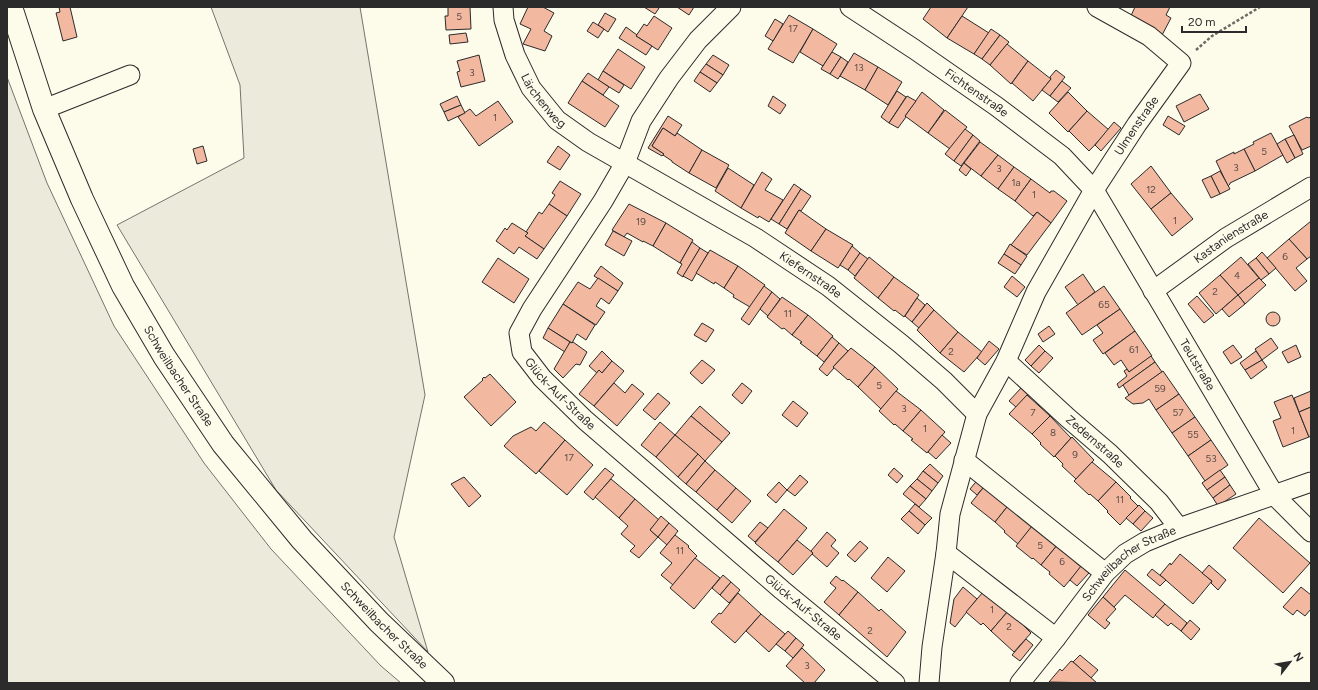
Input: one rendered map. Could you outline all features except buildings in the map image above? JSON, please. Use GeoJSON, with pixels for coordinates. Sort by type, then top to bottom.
{"type":"FeatureCollection","features":[{"type":"Feature","properties":{"kind":"main road","name":"Schweilbacher Straße"},"geometry":{"type":"LineString","coordinates":[[11,7],[44,109],[82,199],[123,286],[164,356],[223,444],[302,540],[379,622],[443,683]]}},
{"type":"Feature","properties":{"kind":"street","name":"Lärchenweg"},"geometry":{"type":"LineString","coordinates":[[503,7],[504,20],[515,55],[530,88],[557,120],[588,142],[625,163]]}},
{"type":"Feature","properties":{"kind":"street","name":"Glück-Auf-Straße"},"geometry":{"type":"LineString","coordinates":[[731,7],[698,40],[669,78],[641,122],[625,163],[603,201],[529,315],[520,333],[522,352],[542,378],[585,420],[782,590],[895,683]]}},
{"type":"Feature","properties":{"kind":"street","name":"Fichtenstraße"},"geometry":{"type":"LineString","coordinates":[[850,7],[914,48],[996,106],[1062,156],[1094,190]]}},
{"type":"Feature","properties":{"kind":"street"},"geometry":{"type":"LineString","coordinates":[[1097,7],[1149,36],[1181,63]]}},
{"type":"Feature","properties":{"kind":"street","name":"Ulmenstraße"},"geometry":{"type":"LineString","coordinates":[[1094,190],[1137,124],[1181,63]]}},
{"type":"Feature","properties":{"kind":"street"},"geometry":{"type":"LineString","coordinates":[[44,109],[130,75]]}},
{"type":"Feature","properties":{"kind":"street","name":"Kiefernstraße"},"geometry":{"type":"LineString","coordinates":[[625,163],[756,238],[828,286],[901,344],[944,381],[977,414]]}},
{"type":"Feature","properties":{"kind":"street","name":"Kastanienstraße"},"geometry":{"type":"LineString","coordinates":[[1154,291],[1226,238],[1311,187]]}},
{"type":"Feature","properties":{"kind":"street"},"geometry":{"type":"LineString","coordinates":[[929,683],[932,647],[946,553],[950,514],[977,414],[1006,361],[1036,292],[1094,190]]}},
{"type":"Feature","properties":{"kind":"street","name":"Teutstraße"},"geometry":{"type":"LineString","coordinates":[[1094,190],[1275,496],[1311,532]]}},
{"type":"Feature","properties":{"kind":"street","name":"Zedernstraße"},"geometry":{"type":"LineString","coordinates":[[1006,361],[1115,459],[1159,502],[1179,528]]}},
{"type":"Feature","properties":{"kind":"street"},"geometry":{"type":"LineString","coordinates":[[964,460],[1104,573]]}},
{"type":"Feature","properties":{"kind":"street","name":"Schweilbacher Straße"},"geometry":{"type":"LineString","coordinates":[[1020,683],[1056,638],[1104,573],[1125,554],[1145,542],[1179,528],[1275,496],[1311,482]]}},
{"type":"Feature","properties":{"kind":"street"},"geometry":{"type":"LineString","coordinates":[[946,553],[1056,638]]}},
{"type":"Feature","properties":{"kind":"path"},"geometry":{"type":"LineString","coordinates":[[1181,63],[1212,36],[1260,7]]}},
{"type":"Feature","properties":{"kind":"shaded area"},"geometry":{"type":"Polygon","coordinates":[[[211,7],[360,7],[425,395],[394,537],[428,652],[276,490],[117,225],[244,158],[240,85],[211,7]]]}},
{"type":"Feature","properties":{"kind":"shaded area"},"geometry":{"type":"Polygon","coordinates":[[[7,77],[47,183],[114,326],[204,463],[271,549],[381,666],[401,683],[7,683],[7,77]]]}}]}
